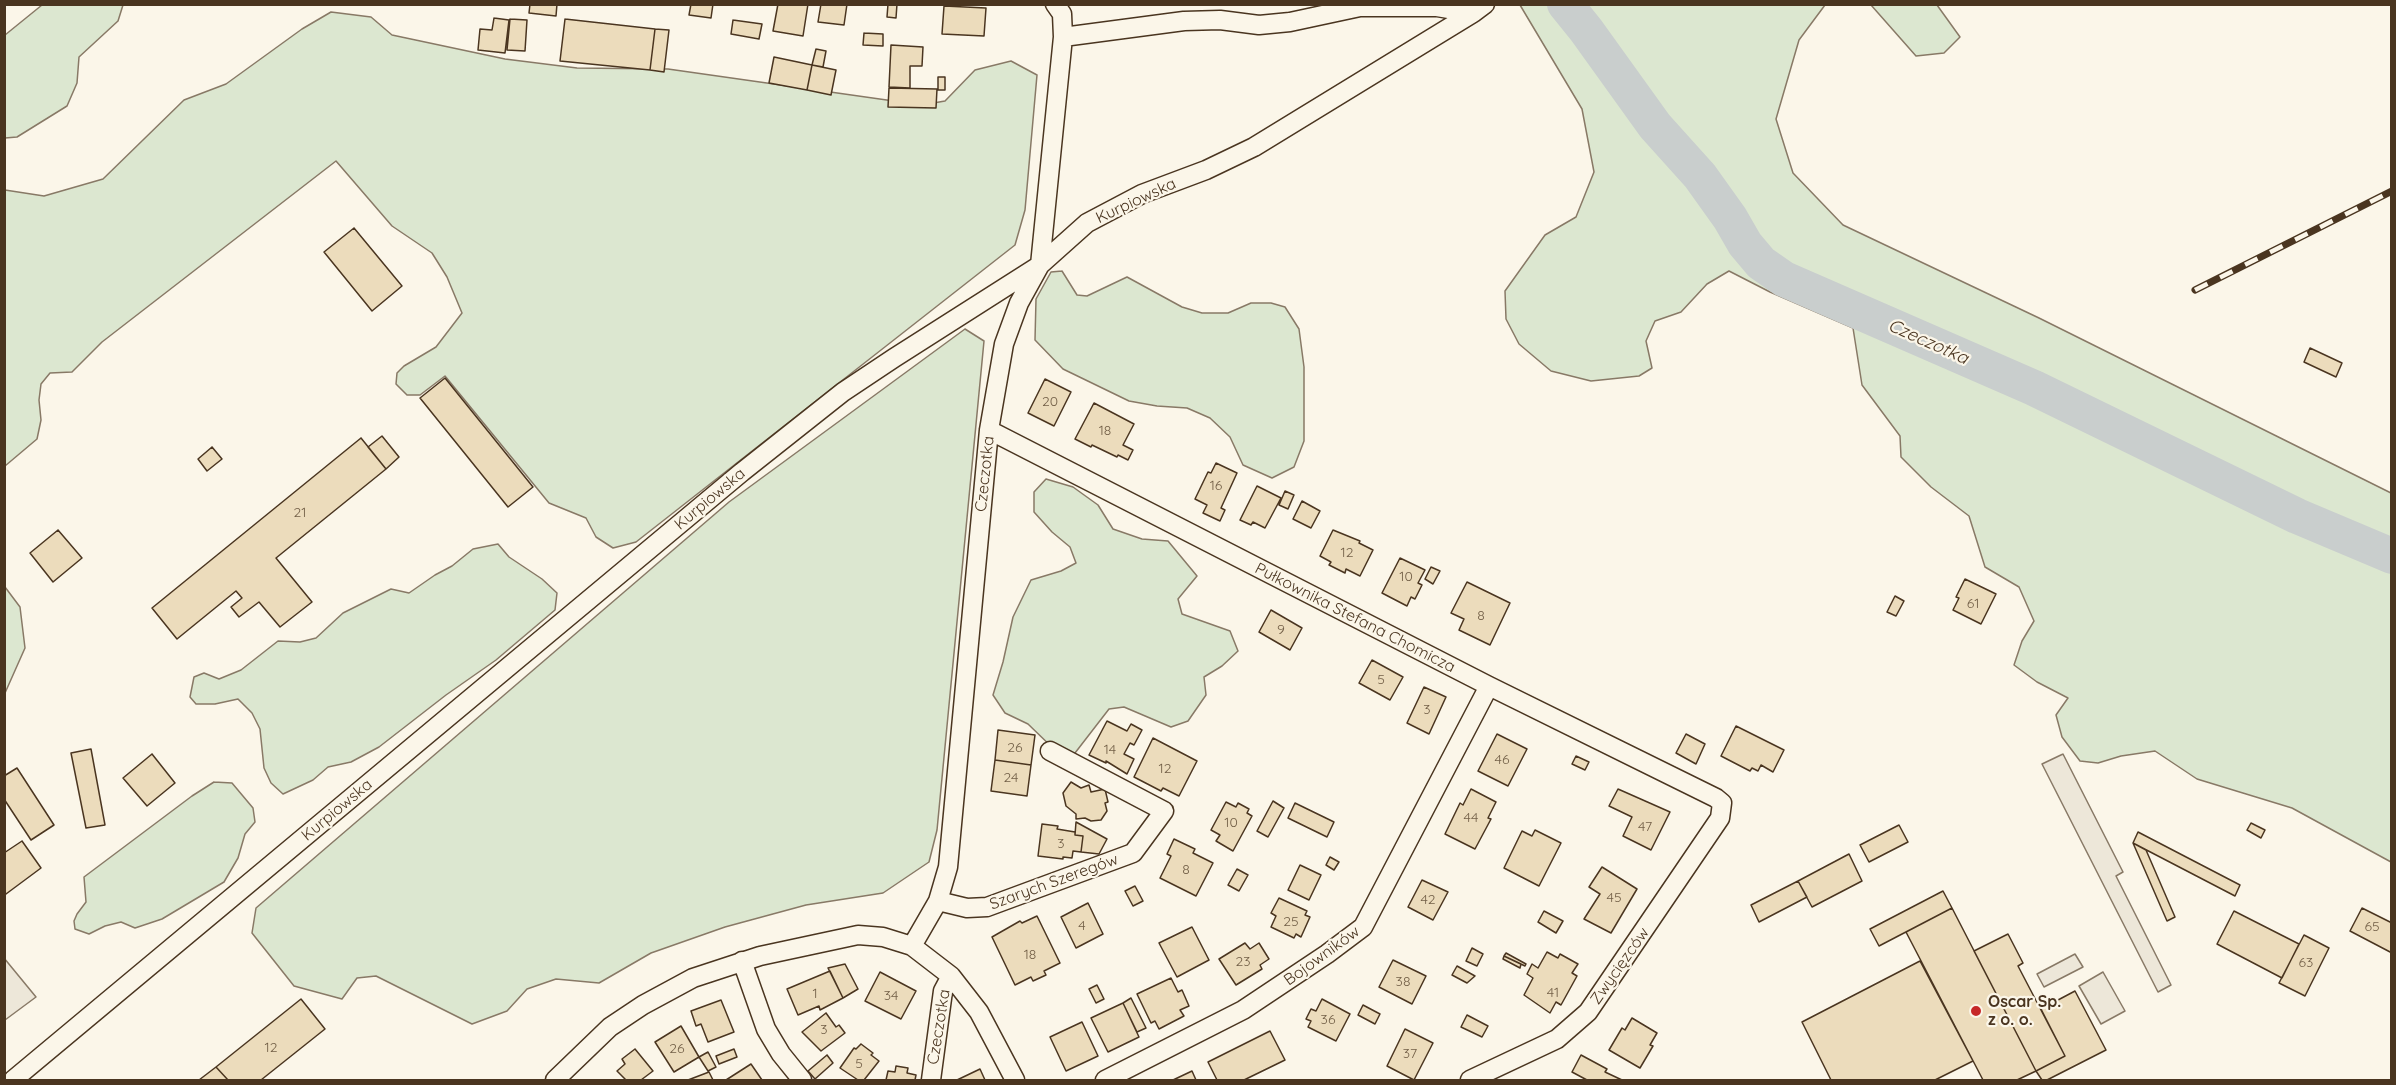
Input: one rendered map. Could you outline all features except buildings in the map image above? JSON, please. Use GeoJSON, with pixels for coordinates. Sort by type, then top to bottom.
{"type":"FeatureCollection","features":[{"type":"Feature","properties":{"kind":"street","name":"Czeczotka"},"geometry":{"type":"LineString","coordinates":[[912,946],[938,901],[948,867],[989,430],[1004,344],[1019,303],[1041,265],[1064,37],[1062,14],[1055,4]]}},
{"type":"Feature","properties":{"kind":"street"},"geometry":{"type":"LineString","coordinates":[[1064,37],[1184,21],[1220,20],[1259,25],[1290,22],[1360,7],[1479,9]]}},
{"type":"Feature","properties":{"kind":"street","name":"Kurpiowska"},"geometry":{"type":"LineString","coordinates":[[13,1080],[752,465],[843,392],[1041,265],[1087,223],[1142,194],[1206,170],[1254,147],[1479,9]]}},
{"type":"Feature","properties":{"kind":"street","name":"Pułkownika Stefana Chomicza"},"geometry":{"type":"LineString","coordinates":[[989,430],[1489,686],[1716,798],[1722,804]]}},
{"type":"Feature","properties":{"kind":"street","name":"Bojowników"},"geometry":{"type":"LineString","coordinates":[[1105,1080],[1243,1010],[1363,927],[1489,686]]}},
{"type":"Feature","properties":{"kind":"street","name":"Szarych Szeregów"},"geometry":{"type":"LineString","coordinates":[[938,901],[967,908],[987,908],[1133,853],[1164,812],[1050,751]]}},
{"type":"Feature","properties":{"kind":"street","name":"Zwycięzców"},"geometry":{"type":"LineString","coordinates":[[1470,1080],[1557,1039],[1588,1012],[1720,818],[1722,804]]}},
{"type":"Feature","properties":{"kind":"street"},"geometry":{"type":"LineString","coordinates":[[555,1080],[610,1027],[643,1005],[693,978],[742,961],[858,935],[883,937],[912,946],[951,976],[979,1012],[1015,1080]]}},
{"type":"Feature","properties":{"kind":"street"},"geometry":{"type":"LineString","coordinates":[[742,961],[766,1029],[801,1080]]}},
{"type":"Feature","properties":{"kind":"street","name":"Czeczotka"},"geometry":{"type":"LineString","coordinates":[[931,1080],[943,991],[951,976]]}},
{"type":"Feature","properties":{"kind":"green space"},"geometry":{"type":"Polygon","coordinates":[[[42,5],[123,5],[118,21],[79,57],[77,83],[67,106],[17,137],[5,138],[5,35],[42,5]]]}},
{"type":"Feature","properties":{"kind":"green space"},"geometry":{"type":"Polygon","coordinates":[[[1520,5],[1825,5],[1799,40],[1776,119],[1793,173],[1843,225],[2039,318],[2391,493],[2391,862],[2292,808],[2197,779],[2155,751],[2121,756],[2098,763],[2080,761],[2062,737],[2056,715],[2068,698],[2037,682],[2014,665],[2022,641],[2034,621],[2019,587],[1985,567],[1969,516],[1931,487],[1901,457],[1900,436],[1862,385],[1853,328],[1770,292],[1729,271],[1707,284],[1681,312],[1655,321],[1646,341],[1652,368],[1639,376],[1591,381],[1551,371],[1519,344],[1506,319],[1505,291],[1545,235],[1576,217],[1594,172],[1582,109],[1520,5]]]}},
{"type":"Feature","properties":{"kind":"green space"},"geometry":{"type":"Polygon","coordinates":[[[1871,5],[1937,5],[1960,37],[1944,53],[1916,56],[1871,5]]]}},
{"type":"Feature","properties":{"kind":"green space"},"geometry":{"type":"Polygon","coordinates":[[[331,12],[371,17],[392,35],[505,59],[577,68],[668,69],[922,105],[945,101],[975,70],[1011,61],[1037,75],[1025,210],[1015,245],[636,542],[613,548],[596,537],[586,518],[549,503],[445,376],[420,395],[407,395],[396,384],[397,373],[404,366],[436,347],[462,313],[447,277],[432,253],[392,226],[336,161],[102,342],[72,372],[50,373],[41,384],[39,400],[41,420],[37,439],[5,466],[5,190],[44,196],[103,179],[184,100],[226,84],[302,29],[331,12]]]}},
{"type":"Feature","properties":{"kind":"green space"},"geometry":{"type":"Polygon","coordinates":[[[1062,271],[1077,295],[1087,296],[1127,277],[1182,307],[1202,313],[1228,313],[1251,303],[1271,303],[1285,307],[1299,329],[1304,367],[1304,441],[1294,467],[1272,478],[1243,465],[1230,437],[1210,418],[1187,408],[1129,401],[1063,369],[1035,340],[1036,299],[1051,272],[1062,271]]]}},
{"type":"Feature","properties":{"kind":"green space"},"geometry":{"type":"Polygon","coordinates":[[[965,329],[984,341],[937,830],[929,862],[883,893],[806,905],[725,927],[651,953],[599,983],[556,979],[527,989],[507,1011],[472,1024],[376,976],[357,978],[342,999],[294,986],[252,933],[256,908],[729,502],[965,329]]]}},
{"type":"Feature","properties":{"kind":"green space"},"geometry":{"type":"Polygon","coordinates":[[[1046,479],[1073,487],[1098,505],[1113,529],[1142,539],[1168,541],[1197,576],[1178,599],[1182,614],[1230,631],[1238,651],[1222,666],[1204,677],[1206,695],[1188,721],[1171,727],[1124,707],[1109,709],[1075,753],[1058,753],[1028,724],[1005,713],[993,695],[1013,617],[1031,580],[1061,571],[1076,563],[1070,547],[1034,512],[1034,492],[1046,479]]]}},
{"type":"Feature","properties":{"kind":"green space"},"geometry":{"type":"Polygon","coordinates":[[[498,544],[509,557],[542,579],[557,593],[555,610],[496,660],[379,747],[351,762],[328,767],[313,780],[283,794],[271,783],[264,768],[260,729],[252,713],[238,699],[215,704],[196,704],[190,697],[194,677],[204,673],[219,679],[241,670],[278,641],[300,642],[316,638],[343,613],[391,589],[409,593],[452,566],[473,549],[498,544]]]}},
{"type":"Feature","properties":{"kind":"green space"},"geometry":{"type":"Polygon","coordinates":[[[5,587],[20,607],[25,648],[5,693],[5,587]]]}},
{"type":"Feature","properties":{"kind":"green space"},"geometry":{"type":"Polygon","coordinates":[[[214,782],[232,783],[253,808],[255,822],[245,834],[238,858],[224,882],[162,919],[135,928],[121,922],[105,926],[89,934],[75,929],[74,921],[86,902],[84,877],[214,782]]]}},
{"type":"Feature","properties":{"kind":"shaded area"},"geometry":{"type":"Polygon","coordinates":[[[2063,754],[2123,872],[2116,876],[2171,985],[2158,992],[2042,764],[2063,754]]]}},
{"type":"Feature","properties":{"kind":"shaded area"},"geometry":{"type":"Polygon","coordinates":[[[2075,954],[2083,967],[2044,987],[2037,974],[2075,954]]]}},
{"type":"Feature","properties":{"kind":"shaded area"},"geometry":{"type":"Polygon","coordinates":[[[4,958],[36,997],[5,1020],[4,1020],[4,958]]]}},
{"type":"Feature","properties":{"kind":"shaded area"},"geometry":{"type":"Polygon","coordinates":[[[2103,972],[2125,1011],[2101,1024],[2079,986],[2103,972]]]}},
{"type":"Feature","properties":{"kind":"waterway","name":"Czeczotka"},"geometry":{"type":"LineString","coordinates":[[1565,4],[1655,126],[1700,176],[1730,218],[1745,244],[1761,263],[1784,279],[2034,388],[2297,516],[2392,556]]}},
{"type":"Feature","properties":{"kind":"railway"},"geometry":{"type":"LineString","coordinates":[[2195,290],[2392,191]]}},
{"type":"Feature","properties":{"kind":"place","name":"Oscar Sp. z o. o."},"geometry":{"type":"Point","coordinates":[1976,1011]}}]}
